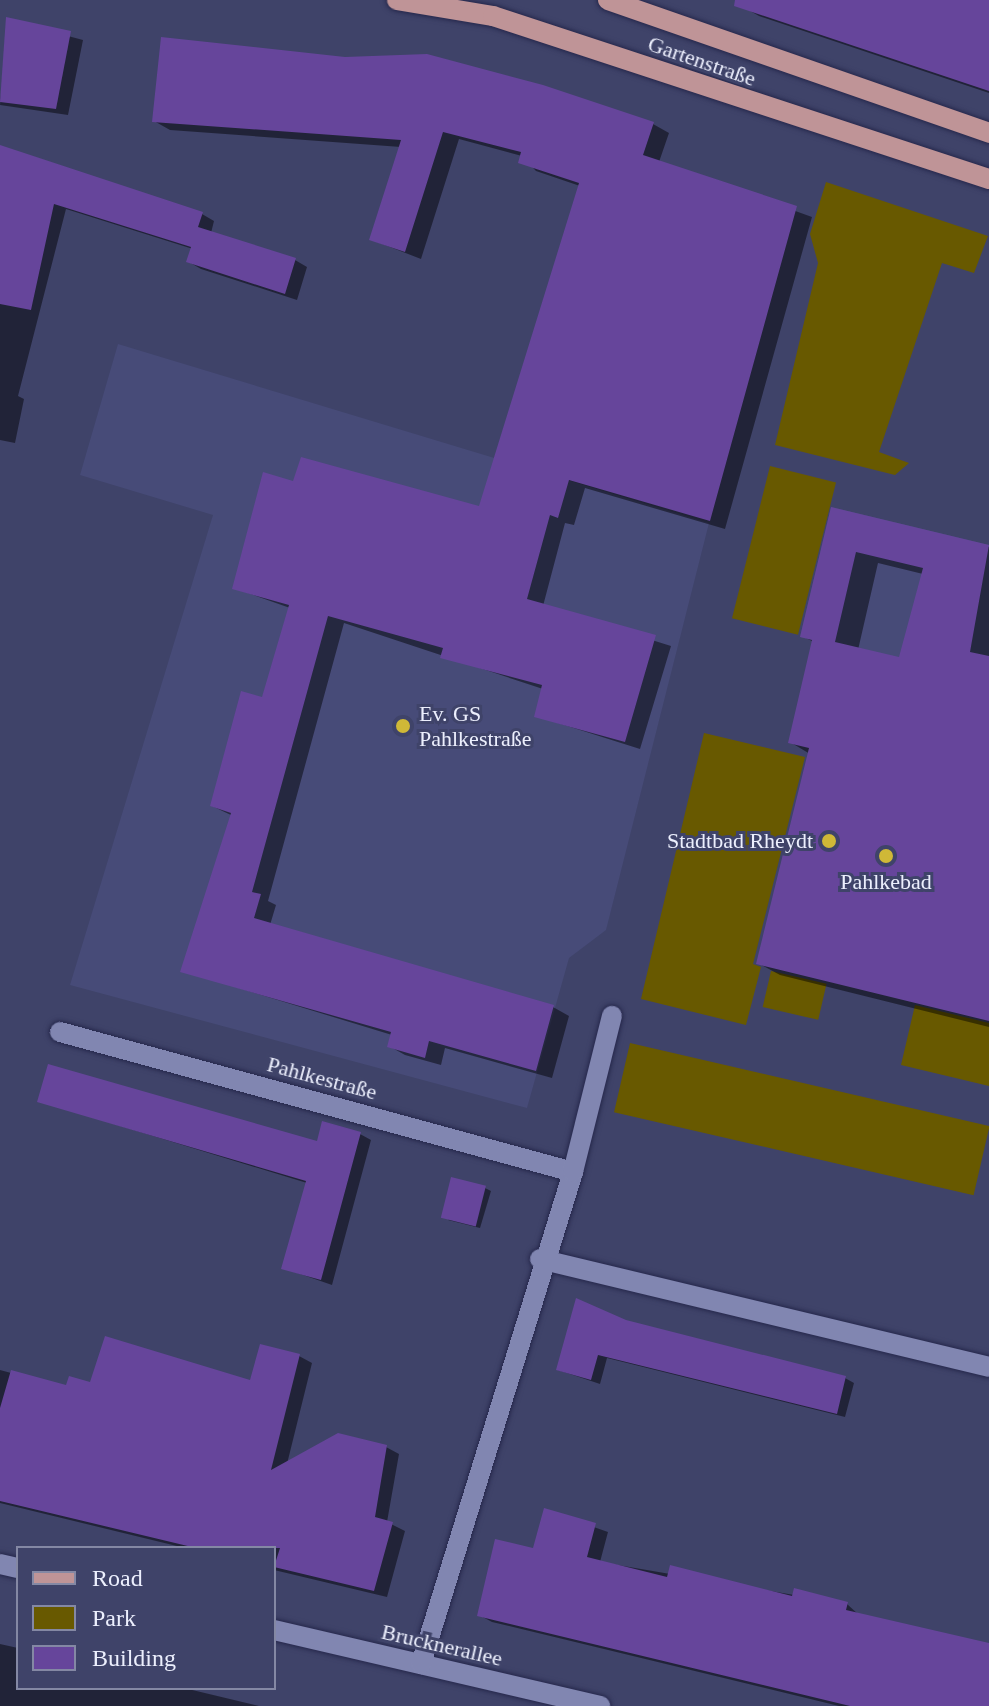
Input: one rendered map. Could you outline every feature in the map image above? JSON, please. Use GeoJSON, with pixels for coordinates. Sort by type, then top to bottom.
{"type":"FeatureCollection","features":[{"type":"Feature","properties":{"kind":"main road","name":"Gartenstraße"},"geometry":{"type":"LineString","coordinates":[[397,0],[493,16],[989,179]]}},
{"type":"Feature","properties":{"kind":"main road","name":"Gartenstraße"},"geometry":{"type":"LineString","coordinates":[[608,0],[989,133]]}},
{"type":"Feature","properties":{"kind":"street"},"geometry":{"type":"LineString","coordinates":[[421,1664],[540,1259],[573,1172],[612,1016]]}},
{"type":"Feature","properties":{"kind":"street","name":"Pahlkestraße"},"geometry":{"type":"LineString","coordinates":[[60,1032],[573,1172]]}},
{"type":"Feature","properties":{"kind":"street"},"geometry":{"type":"LineString","coordinates":[[540,1259],[989,1367]]}},
{"type":"Feature","properties":{"kind":"street","name":"Brucknerallee"},"geometry":{"type":"LineString","coordinates":[[276,1630],[600,1706]]}},
{"type":"Feature","properties":{"kind":"shaded area","name":"Ev. GS Pahlkestraße"},"geometry":{"type":"Polygon","coordinates":[[[118,344],[709,523],[606,930],[569,958],[527,1108],[70,985],[213,515],[80,475],[118,344]]]}},
{"type":"Feature","properties":{"kind":"shaded area"},"geometry":{"type":"Polygon","coordinates":[[[831,507],[989,545],[989,679],[800,637],[831,507]]]}},
{"type":"Feature","properties":{"kind":"green space"},"geometry":{"type":"Polygon","coordinates":[[[826,182],[988,236],[974,273],[942,263],[879,452],[909,463],[895,475],[775,445],[818,263],[810,234],[826,182]]]}},
{"type":"Feature","properties":{"kind":"green space"},"geometry":{"type":"Polygon","coordinates":[[[770,466],[836,482],[798,635],[732,618],[770,466]]]}},
{"type":"Feature","properties":{"kind":"green space"},"geometry":{"type":"Polygon","coordinates":[[[704,733],[805,757],[753,964],[761,967],[746,1025],[641,999],[704,733]]]}},
{"type":"Feature","properties":{"kind":"green space"},"geometry":{"type":"Polygon","coordinates":[[[771,971],[827,984],[818,1020],[763,1007],[771,971]]]}},
{"type":"Feature","properties":{"kind":"green space"},"geometry":{"type":"Polygon","coordinates":[[[915,1005],[989,1023],[989,1086],[901,1065],[915,1005]]]}},
{"type":"Feature","properties":{"kind":"green space"},"geometry":{"type":"Polygon","coordinates":[[[630,1043],[989,1126],[974,1195],[614,1112],[630,1043]]]}},
{"type":"Feature","properties":{"kind":"building"},"geometry":{"type":"Polygon","coordinates":[[[735,0],[989,0],[989,91],[734,6],[735,0]]]}},
{"type":"Feature","properties":{"kind":"building"},"geometry":{"type":"Polygon","coordinates":[[[6,17],[71,31],[56,109],[0,102],[6,17]]]}},
{"type":"Feature","properties":{"kind":"building"},"geometry":{"type":"Polygon","coordinates":[[[161,37],[345,57],[427,54],[543,85],[654,122],[643,155],[797,206],[710,521],[569,480],[558,518],[550,515],[527,599],[656,635],[625,742],[534,717],[542,685],[440,658],[443,648],[328,616],[252,892],[261,894],[254,918],[554,1005],[536,1071],[429,1041],[425,1058],[387,1047],[391,1032],[180,972],[231,813],[210,806],[241,691],[262,697],[289,605],[232,589],[263,472],[293,481],[301,457],[479,506],[579,183],[518,163],[521,152],[443,132],[405,252],[369,240],[401,140],[152,122],[161,37]]]}},
{"type":"Feature","properties":{"kind":"building"},"geometry":{"type":"Polygon","coordinates":[[[0,145],[203,212],[198,227],[296,258],[285,294],[186,262],[191,247],[54,204],[31,310],[0,304],[0,145]]]}},
{"type":"Feature","properties":{"kind":"building","name":"Pahlkebad"},"geometry":{"type":"Polygon","coordinates":[[[831,507],[989,545],[970,652],[989,656],[989,1021],[756,964],[809,748],[788,743],[812,640],[800,637],[831,507]],[[856,552],[835,642],[899,657],[923,568],[856,552]]]}},
{"type":"Feature","properties":{"kind":"building"},"geometry":{"type":"Polygon","coordinates":[[[48,1064],[317,1141],[322,1121],[361,1132],[321,1280],[281,1269],[306,1181],[37,1102],[48,1064]]]}},
{"type":"Feature","properties":{"kind":"building"},"geometry":{"type":"Polygon","coordinates":[[[451,1177],[486,1186],[476,1226],[441,1218],[451,1177]]]}},
{"type":"Feature","properties":{"kind":"building"},"geometry":{"type":"Polygon","coordinates":[[[576,1298],[626,1320],[846,1376],[837,1414],[598,1355],[591,1380],[556,1370],[576,1298]]]}},
{"type":"Feature","properties":{"kind":"building"},"geometry":{"type":"Polygon","coordinates":[[[105,1336],[250,1380],[260,1344],[300,1354],[271,1470],[338,1433],[387,1445],[375,1517],[393,1522],[374,1591],[276,1567],[280,1548],[276,1546],[188,1546],[0,1501],[0,1408],[11,1370],[66,1385],[69,1376],[90,1382],[105,1336]]]}},
{"type":"Feature","properties":{"kind":"building"},"geometry":{"type":"Polygon","coordinates":[[[544,1508],[596,1523],[587,1557],[667,1577],[670,1565],[792,1596],[794,1588],[848,1602],[846,1610],[989,1643],[989,1706],[850,1706],[477,1616],[495,1539],[533,1548],[544,1508]]]}},
{"type":"Feature","properties":{"kind":"place","name":"Ev. GS Pahlkestraße"},"geometry":{"type":"Point","coordinates":[403,726]}},
{"type":"Feature","properties":{"kind":"place","name":"Stadtbad Rheydt"},"geometry":{"type":"Point","coordinates":[829,841]}},
{"type":"Feature","properties":{"kind":"place","name":"Pahlkebad"},"geometry":{"type":"Point","coordinates":[886,856]}}]}
